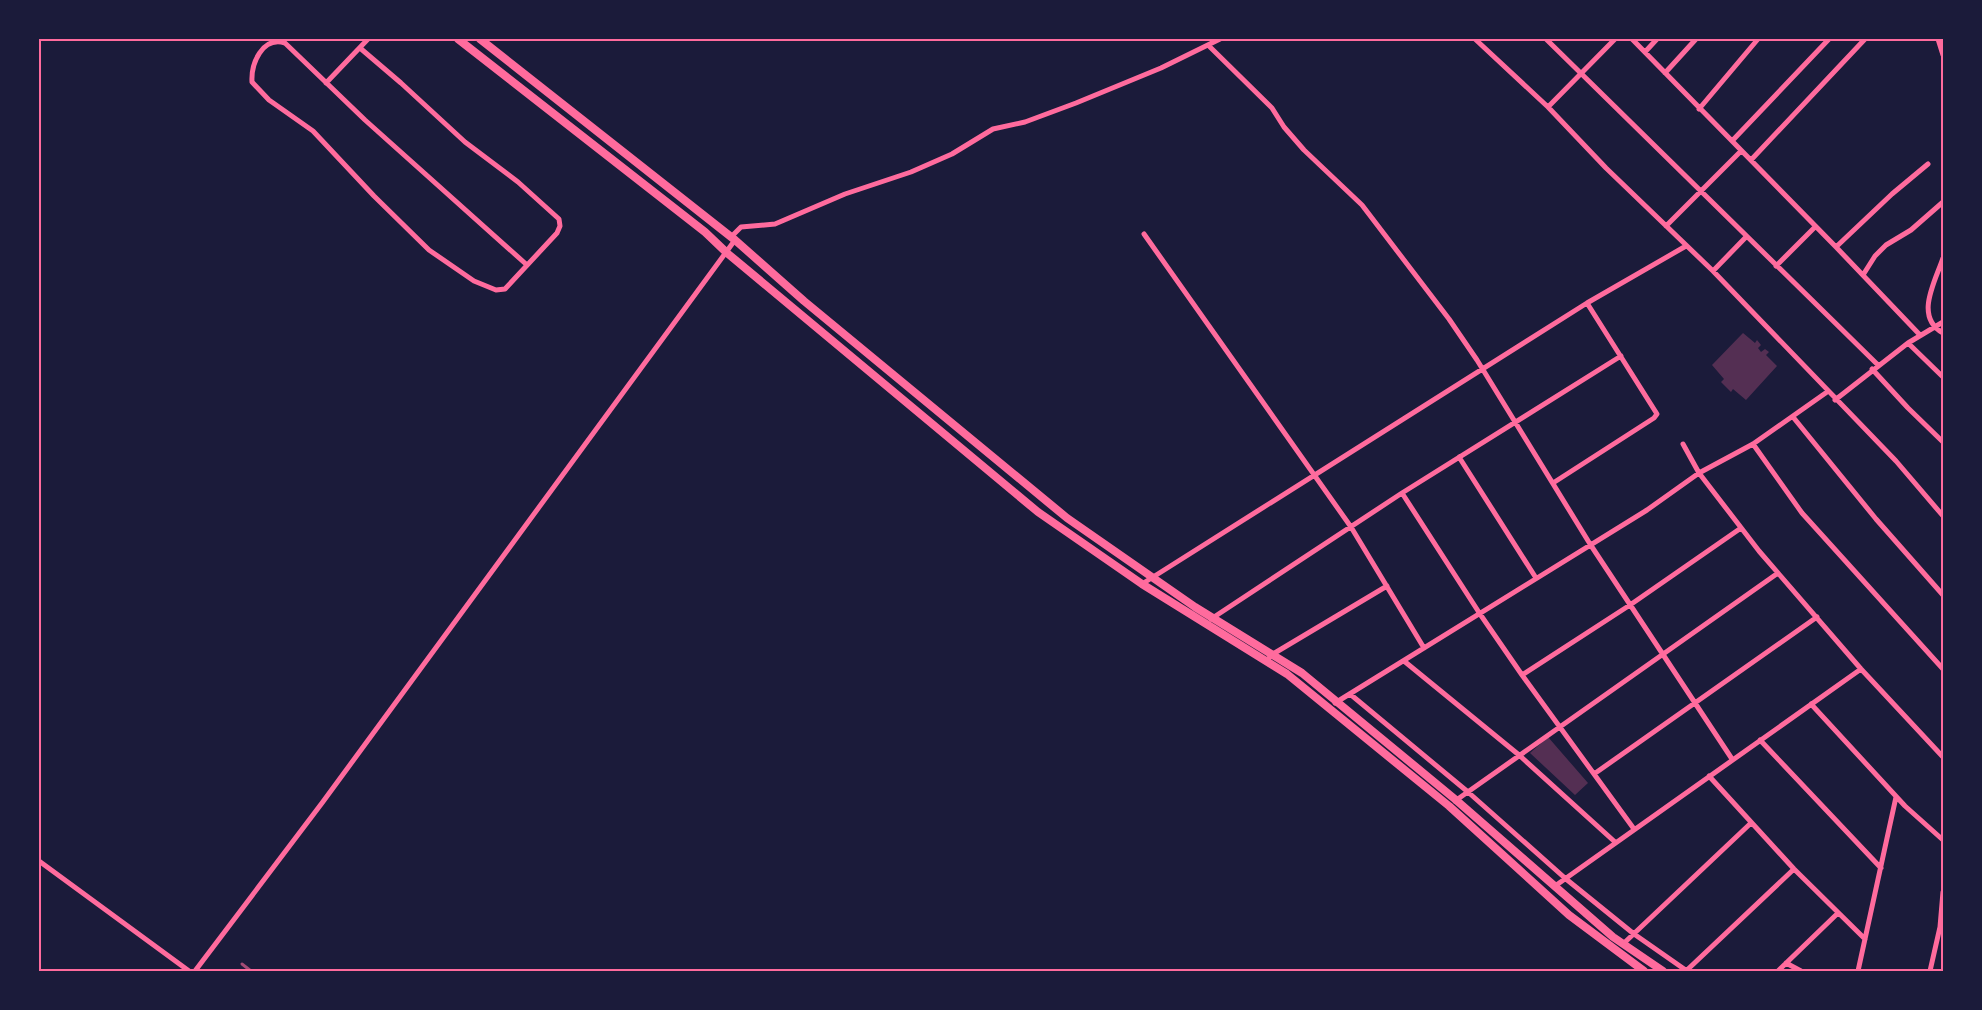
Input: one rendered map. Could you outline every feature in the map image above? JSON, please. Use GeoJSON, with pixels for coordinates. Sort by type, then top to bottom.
{"type":"FeatureCollection","features":[{"type":"Feature","properties":{"kind":"main road"},"geometry":{"type":"LineString","coordinates":[[458,39],[705,232],[727,253],[1038,512],[1142,584],[1287,674],[1449,806],[1569,915],[1644,971]]}},
{"type":"Feature","properties":{"kind":"main road"},"geometry":{"type":"LineString","coordinates":[[480,39],[733,238],[804,301],[1066,518],[1151,577],[1302,673],[1456,800],[1623,944],[1663,971]]}},
{"type":"Feature","properties":{"kind":"street"},"geometry":{"type":"LineString","coordinates":[[326,83],[368,39]]}},
{"type":"Feature","properties":{"kind":"street"},"geometry":{"type":"LineString","coordinates":[[195,971],[329,794],[727,253],[741,226],[769,226],[845,194],[911,172],[952,154],[993,129],[1025,122],[1056,111],[1132,80],[1220,39]]}},
{"type":"Feature","properties":{"kind":"street"},"geometry":{"type":"LineString","coordinates":[[1475,39],[1548,107],[1606,168],[1713,271],[1827,392],[1896,461],[1943,516]]}},
{"type":"Feature","properties":{"kind":"street"},"geometry":{"type":"LineString","coordinates":[[1546,39],[1878,365]]}},
{"type":"Feature","properties":{"kind":"street"},"geometry":{"type":"LineString","coordinates":[[1548,107],[1615,39]]}},
{"type":"Feature","properties":{"kind":"street"},"geometry":{"type":"LineString","coordinates":[[1632,39],[1920,335]]}},
{"type":"Feature","properties":{"kind":"street"},"geometry":{"type":"LineString","coordinates":[[1645,52],[1656,39]]}},
{"type":"Feature","properties":{"kind":"street"},"geometry":{"type":"LineString","coordinates":[[1665,74],[1696,39]]}},
{"type":"Feature","properties":{"kind":"street"},"geometry":{"type":"LineString","coordinates":[[1699,110],[1758,39]]}},
{"type":"Feature","properties":{"kind":"street"},"geometry":{"type":"LineString","coordinates":[[1732,141],[1828,39]]}},
{"type":"Feature","properties":{"kind":"street"},"geometry":{"type":"LineString","coordinates":[[1751,160],[1865,39]]}},
{"type":"Feature","properties":{"kind":"street"},"geometry":{"type":"LineString","coordinates":[[1938,39],[1943,55]]}},
{"type":"Feature","properties":{"kind":"street"},"geometry":{"type":"LineString","coordinates":[[360,48],[465,142],[518,182],[559,219],[560,226],[557,233],[505,289],[496,291],[474,281],[429,250],[313,131],[269,100],[252,82],[251,71],[261,51],[270,43],[277,41],[285,43],[365,120],[527,265]]}},
{"type":"Feature","properties":{"kind":"street"},"geometry":{"type":"LineString","coordinates":[[1209,46],[1272,108],[1296,142],[1369,213],[1449,319],[1590,544],[1732,759]]}},
{"type":"Feature","properties":{"kind":"street"},"geometry":{"type":"LineString","coordinates":[[1666,226],[1741,151]]}},
{"type":"Feature","properties":{"kind":"street"},"geometry":{"type":"LineString","coordinates":[[1836,247],[1892,194],[1928,164]]}},
{"type":"Feature","properties":{"kind":"street"},"geometry":{"type":"LineString","coordinates":[[1863,275],[1875,256],[1886,245],[1911,230],[1943,202]]}},
{"type":"Feature","properties":{"kind":"street"},"geometry":{"type":"LineString","coordinates":[[1776,266],[1815,226]]}},
{"type":"Feature","properties":{"kind":"street"},"geometry":{"type":"LineString","coordinates":[[1144,234],[1351,527],[1424,648]]}},
{"type":"Feature","properties":{"kind":"street"},"geometry":{"type":"LineString","coordinates":[[1713,271],[1746,237]]}},
{"type":"Feature","properties":{"kind":"street"},"geometry":{"type":"LineString","coordinates":[[1142,584],[1587,303],[1686,246]]}},
{"type":"Feature","properties":{"kind":"street"},"geometry":{"type":"LineString","coordinates":[[1943,258],[1929,300],[1928,316],[1933,327],[1943,333]]}},
{"type":"Feature","properties":{"kind":"street"},"geometry":{"type":"LineString","coordinates":[[1553,483],[1656,416],[1656,411],[1587,303]]}},
{"type":"Feature","properties":{"kind":"street"},"geometry":{"type":"LineString","coordinates":[[1835,400],[1908,343],[1943,322]]}},
{"type":"Feature","properties":{"kind":"street"},"geometry":{"type":"LineString","coordinates":[[1908,343],[1943,377]]}},
{"type":"Feature","properties":{"kind":"street"},"geometry":{"type":"LineString","coordinates":[[1205,623],[1402,493],[1621,356]]}},
{"type":"Feature","properties":{"kind":"street"},"geometry":{"type":"LineString","coordinates":[[1872,369],[1943,442]]}},
{"type":"Feature","properties":{"kind":"street"},"geometry":{"type":"LineString","coordinates":[[1329,707],[1647,510],[1699,473],[1753,444],[1827,392]]}},
{"type":"Feature","properties":{"kind":"street"},"geometry":{"type":"LineString","coordinates":[[1793,417],[1943,596]]}},
{"type":"Feature","properties":{"kind":"street"},"geometry":{"type":"LineString","coordinates":[[1683,444],[1699,473],[1778,573],[1861,669],[1943,757]]}},
{"type":"Feature","properties":{"kind":"street"},"geometry":{"type":"LineString","coordinates":[[1753,444],[1802,513],[1943,669]]}},
{"type":"Feature","properties":{"kind":"street"},"geometry":{"type":"LineString","coordinates":[[1459,457],[1536,578]]}},
{"type":"Feature","properties":{"kind":"street"},"geometry":{"type":"LineString","coordinates":[[1402,493],[1522,675],[1634,829]]}},
{"type":"Feature","properties":{"kind":"street"},"geometry":{"type":"LineString","coordinates":[[1522,675],[1630,605],[1741,528]]}},
{"type":"Feature","properties":{"kind":"street"},"geometry":{"type":"LineString","coordinates":[[1449,806],[1778,573]]}},
{"type":"Feature","properties":{"kind":"street"},"geometry":{"type":"LineString","coordinates":[[1267,660],[1273,654],[1387,586]]}},
{"type":"Feature","properties":{"kind":"street"},"geometry":{"type":"LineString","coordinates":[[1593,774],[1817,617]]}},
{"type":"Feature","properties":{"kind":"street"},"geometry":{"type":"LineString","coordinates":[[1404,661],[1519,755],[1615,843]]}},
{"type":"Feature","properties":{"kind":"street"},"geometry":{"type":"LineString","coordinates":[[1555,886],[1861,669]]}},
{"type":"Feature","properties":{"kind":"street"},"geometry":{"type":"LineString","coordinates":[[1350,694],[1468,792],[1566,879],[1634,934],[1687,971],[1794,869]]}},
{"type":"Feature","properties":{"kind":"street"},"geometry":{"type":"LineString","coordinates":[[1811,704],[1896,797],[1943,840]]}},
{"type":"Feature","properties":{"kind":"street"},"geometry":{"type":"LineString","coordinates":[[1760,740],[1881,868]]}},
{"type":"Feature","properties":{"kind":"street"},"geometry":{"type":"LineString","coordinates":[[1709,776],[1794,869],[1865,939]]}},
{"type":"Feature","properties":{"kind":"street"},"geometry":{"type":"LineString","coordinates":[[1858,971],[1896,797]]}},
{"type":"Feature","properties":{"kind":"street"},"geometry":{"type":"LineString","coordinates":[[1623,944],[1751,823]]}},
{"type":"Feature","properties":{"kind":"street"},"geometry":{"type":"LineString","coordinates":[[39,861],[189,971]]}},
{"type":"Feature","properties":{"kind":"street"},"geometry":{"type":"LineString","coordinates":[[1930,971],[1942,927],[1943,892]]}},
{"type":"Feature","properties":{"kind":"street"},"geometry":{"type":"LineString","coordinates":[[1778,971],[1838,914]]}},
{"type":"Feature","properties":{"kind":"street"},"geometry":{"type":"LineString","coordinates":[[1786,963],[1801,971]]}},
{"type":"Feature","properties":{"kind":"building"},"geometry":{"type":"Polygon","coordinates":[[[1743,333],[1755,343],[1757,340],[1761,345],[1758,348],[1761,352],[1765,349],[1769,352],[1766,355],[1777,366],[1746,400],[1733,389],[1731,392],[1721,382],[1724,379],[1712,365],[1743,333]]]}},
{"type":"Feature","properties":{"kind":"building"},"geometry":{"type":"Polygon","coordinates":[[[1548,737],[1588,783],[1575,795],[1530,753],[1548,737]]]}},
{"type":"Feature","properties":{"kind":"railway"},"geometry":{"type":"LineString","coordinates":[[242,964],[251,971]]}}]}
